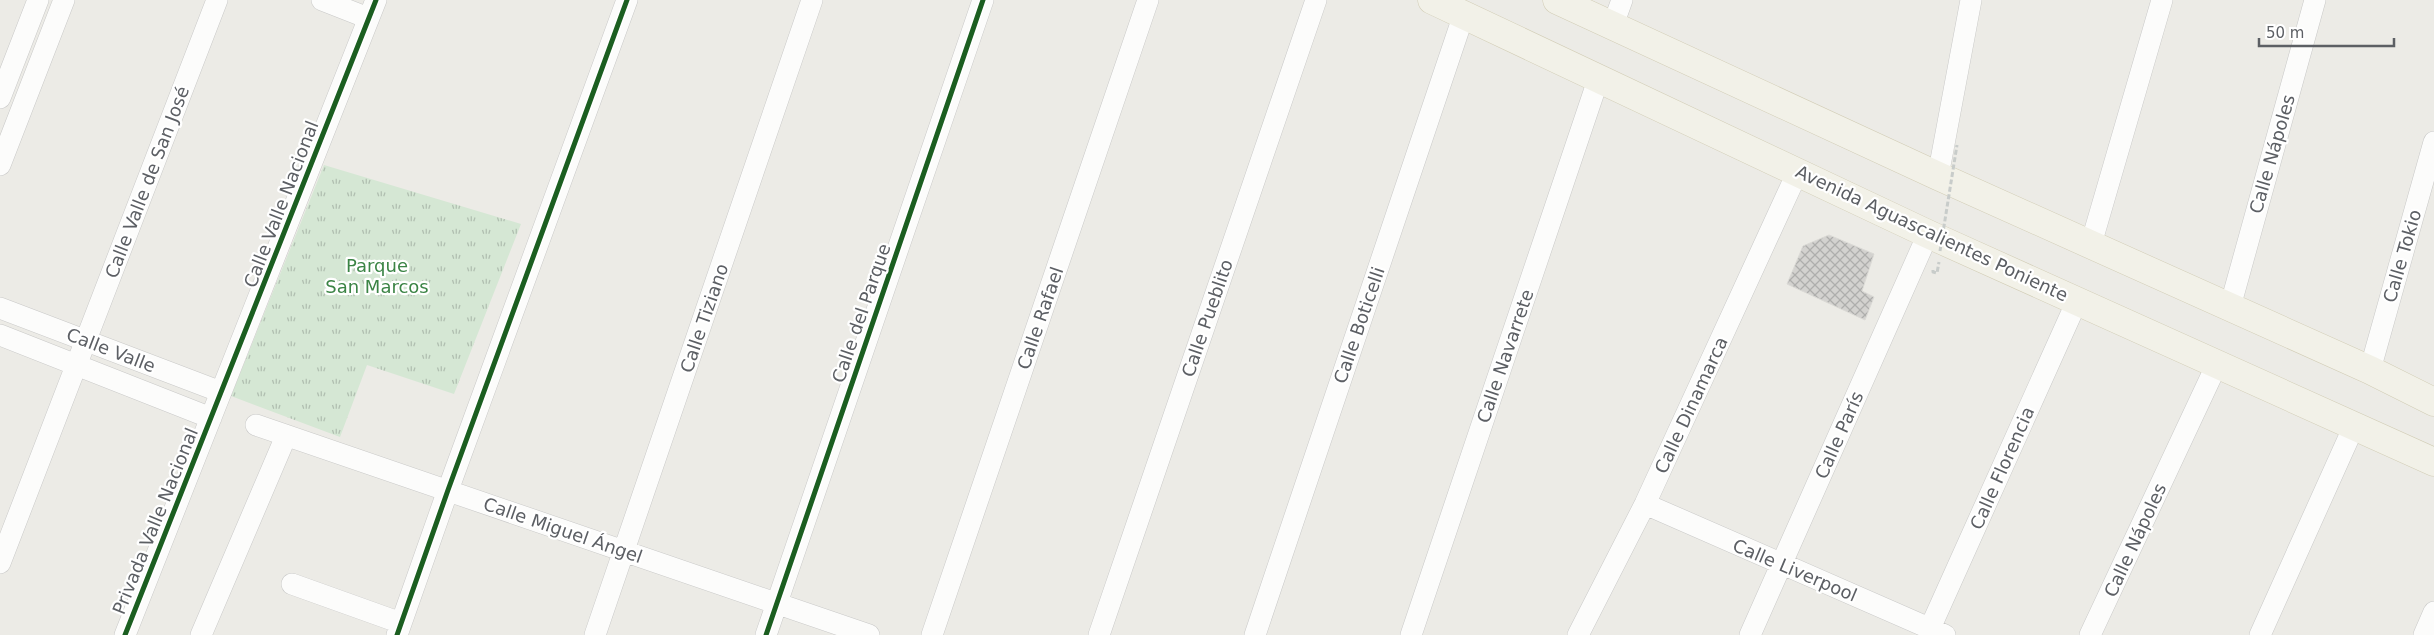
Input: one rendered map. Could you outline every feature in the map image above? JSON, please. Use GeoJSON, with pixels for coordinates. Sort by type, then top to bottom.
{"type":"FeatureCollection","features":[{"type":"Feature","properties":{"kind":"main road","name":"Avenida Aguascalientes Poniente"},"geometry":{"type":"LineString","coordinates":[[1432,0],[1798,171],[1934,242],[2077,301],[2434,462]]}},
{"type":"Feature","properties":{"kind":"main road"},"geometry":{"type":"LineString","coordinates":[[1557,0],[1938,176],[2370,370],[2434,402]]}},
{"type":"Feature","properties":{"kind":"street"},"geometry":{"type":"LineString","coordinates":[[0,98],[38,0]]}},
{"type":"Feature","properties":{"kind":"street"},"geometry":{"type":"LineString","coordinates":[[0,165],[64,0]]}},
{"type":"Feature","properties":{"kind":"street","name":"Calle Valle de San José"},"geometry":{"type":"LineString","coordinates":[[0,563],[217,0]]}},
{"type":"Feature","properties":{"kind":"street"},"geometry":{"type":"LineString","coordinates":[[322,0],[372,9]]}},
{"type":"Feature","properties":{"kind":"street"},"geometry":{"type":"LineString","coordinates":[[292,584],[399,629],[627,0]]}},
{"type":"Feature","properties":{"kind":"street","name":"Calle Tiziano"},"geometry":{"type":"LineString","coordinates":[[596,635],[812,0]]}},
{"type":"Feature","properties":{"kind":"street","name":"Calle del Parque"},"geometry":{"type":"LineString","coordinates":[[766,635],[983,0]]}},
{"type":"Feature","properties":{"kind":"street","name":"Calle Rafael"},"geometry":{"type":"LineString","coordinates":[[932,635],[1148,0]]}},
{"type":"Feature","properties":{"kind":"street","name":"Calle Pueblito"},"geometry":{"type":"LineString","coordinates":[[1099,635],[1316,0]]}},
{"type":"Feature","properties":{"kind":"street"},"geometry":{"type":"LineString","coordinates":[[1613,25],[1622,0]]}},
{"type":"Feature","properties":{"kind":"street"},"geometry":{"type":"LineString","coordinates":[[1938,176],[1971,0]]}},
{"type":"Feature","properties":{"kind":"street"},"geometry":{"type":"LineString","coordinates":[[2091,244],[2162,0]]}},
{"type":"Feature","properties":{"kind":"street","name":"Calle Nápoles"},"geometry":{"type":"LineString","coordinates":[[2230,307],[2315,0]]}},
{"type":"Feature","properties":{"kind":"street","name":"Calle Valle Nacional"},"geometry":{"type":"LineString","coordinates":[[211,418],[372,9]]}},
{"type":"Feature","properties":{"kind":"street","name":"Calle Boticelli"},"geometry":{"type":"LineString","coordinates":[[1255,635],[1464,14]]}},
{"type":"Feature","properties":{"kind":"street","name":"Calle Navarrete"},"geometry":{"type":"LineString","coordinates":[[1411,635],[1599,77]]}},
{"type":"Feature","properties":{"kind":"street","name":"Calle Tokio"},"geometry":{"type":"LineString","coordinates":[[2370,370],[2434,142]]}},
{"type":"Feature","properties":{"kind":"street","name":"Calle Dinamarca"},"geometry":{"type":"LineString","coordinates":[[1578,635],[1646,504],[1798,171]]}},
{"type":"Feature","properties":{"kind":"street","name":"Calle París"},"geometry":{"type":"LineString","coordinates":[[1750,635],[1934,242]]}},
{"type":"Feature","properties":{"kind":"street","name":"Calle Florencia"},"geometry":{"type":"LineString","coordinates":[[1934,633],[2077,301]]}},
{"type":"Feature","properties":{"kind":"street","name":"Calle Valle"},"geometry":{"type":"LineString","coordinates":[[0,308],[221,392]]}},
{"type":"Feature","properties":{"kind":"street","name":"Calle Valle"},"geometry":{"type":"LineString","coordinates":[[0,335],[211,418]]}},
{"type":"Feature","properties":{"kind":"street","name":"Calle Nápoles"},"geometry":{"type":"LineString","coordinates":[[2090,635],[2217,364]]}},
{"type":"Feature","properties":{"kind":"street","name":"Privada Valle Nacional"},"geometry":{"type":"LineString","coordinates":[[125,635],[211,418]]}},
{"type":"Feature","properties":{"kind":"street","name":"Calle Miguel Ángel"},"geometry":{"type":"LineString","coordinates":[[256,425],[869,635]]}},
{"type":"Feature","properties":{"kind":"street"},"geometry":{"type":"LineString","coordinates":[[2260,635],[2354,426]]}},
{"type":"Feature","properties":{"kind":"street"},"geometry":{"type":"LineString","coordinates":[[201,635],[286,436]]}},
{"type":"Feature","properties":{"kind":"street","name":"Calle Liverpool"},"geometry":{"type":"LineString","coordinates":[[1646,504],[1934,633]]}},
{"type":"Feature","properties":{"kind":"street"},"geometry":{"type":"LineString","coordinates":[[2424,635],[2434,612]]}},
{"type":"Feature","properties":{"kind":"path"},"geometry":{"type":"LineString","coordinates":[[1934,242],[1957,145]]}},
{"type":"Feature","properties":{"kind":"green space","name":"Parque San Marcos"},"geometry":{"type":"Polygon","coordinates":[[[324,165],[521,224],[454,394],[367,365],[340,437],[231,396],[324,165]]]}},
{"type":"Feature","properties":{"kind":"building"},"geometry":{"type":"Polygon","coordinates":[[[1829,235],[1874,254],[1862,291],[1874,297],[1865,320],[1787,284],[1803,246],[1829,235]]]}},
{"type":"Feature","properties":{"kind":"cycle path"},"geometry":{"type":"LineString","coordinates":[[125,635],[376,0]]}},
{"type":"Feature","properties":{"kind":"cycle path"},"geometry":{"type":"LineString","coordinates":[[397,635],[627,0]]}},
{"type":"Feature","properties":{"kind":"cycle path"},"geometry":{"type":"LineString","coordinates":[[766,635],[983,0]]}}]}
